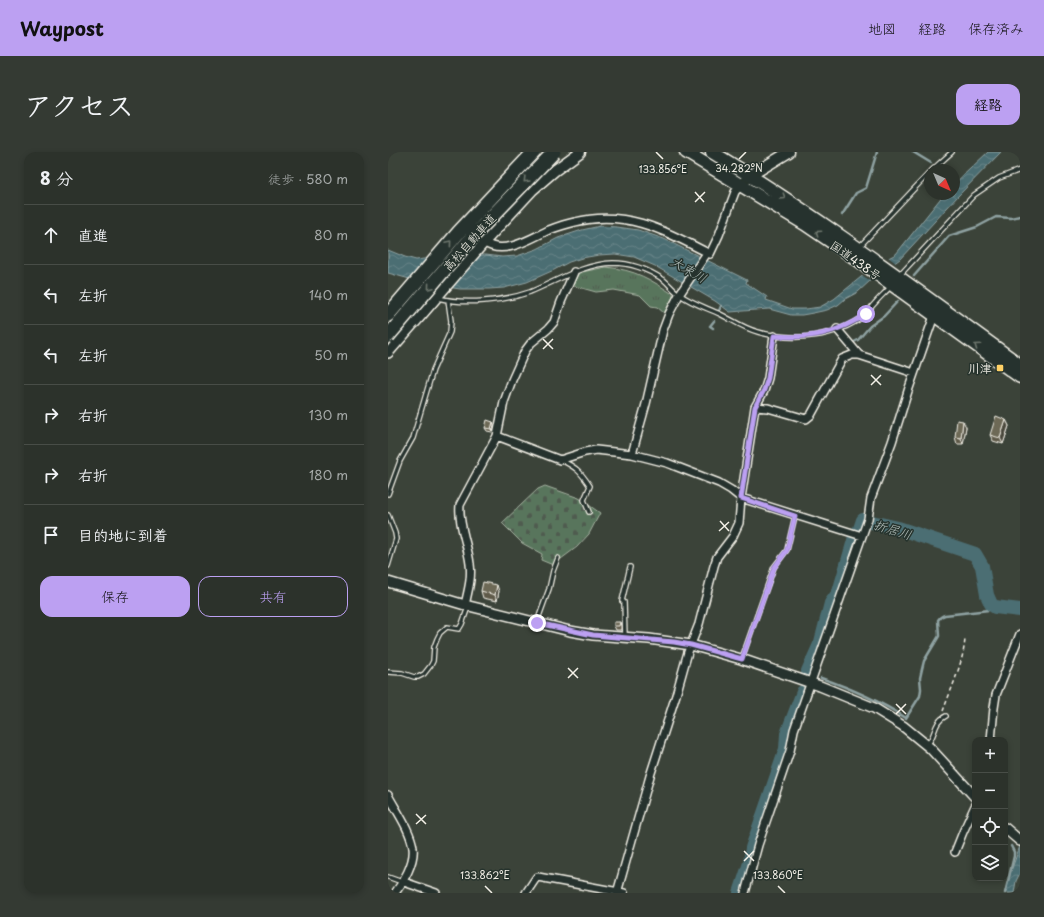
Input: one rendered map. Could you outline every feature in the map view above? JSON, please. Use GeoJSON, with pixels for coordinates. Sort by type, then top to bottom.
{"type":"FeatureCollection","features":[{"type":"Feature","properties":{"kind":"highway","name":"高松自動車道"},"geometry":{"type":"LineString","coordinates":[[388,314],[459,232],[534,152]]}},
{"type":"Feature","properties":{"kind":"highway","name":"高松自動車道"},"geometry":{"type":"LineString","coordinates":[[388,336],[473,236],[554,152]]}},
{"type":"Feature","properties":{"kind":"highway","name":"国道438号"},"geometry":{"type":"LineString","coordinates":[[686,152],[805,224],[858,252]]}},
{"type":"Feature","properties":{"kind":"highway","name":"国道438号"},"geometry":{"type":"LineString","coordinates":[[712,152],[751,175],[858,252],[1020,377]]}},
{"type":"Feature","properties":{"kind":"highway","name":"国道438号"},"geometry":{"type":"LineString","coordinates":[[936,311],[1020,365]]}},
{"type":"Feature","properties":{"kind":"main road"},"geometry":{"type":"LineString","coordinates":[[388,314],[415,322],[532,190],[554,171],[580,152]]}},
{"type":"Feature","properties":{"kind":"main road"},"geometry":{"type":"LineString","coordinates":[[741,184],[751,175],[789,152]]}},
{"type":"Feature","properties":{"kind":"street"},"geometry":{"type":"LineString","coordinates":[[632,454],[646,404],[663,330],[669,314],[679,294],[707,254],[710,254],[719,235],[735,192],[741,184]]}},
{"type":"Feature","properties":{"kind":"street"},"geometry":{"type":"LineString","coordinates":[[482,245],[498,248],[507,247],[520,243],[551,229],[573,222],[586,219],[604,218],[621,219],[660,229],[707,254]]}},
{"type":"Feature","properties":{"kind":"street"},"geometry":{"type":"LineString","coordinates":[[466,605],[470,578],[470,564],[460,516],[460,505],[497,436],[504,402],[525,351],[531,343],[554,322],[574,272]]}},
{"type":"Feature","properties":{"kind":"street"},"geometry":{"type":"LineString","coordinates":[[745,893],[758,845],[790,751],[794,730],[858,535],[867,521],[871,498],[892,442],[936,311]]}},
{"type":"Feature","properties":{"kind":"street"},"geometry":{"type":"LineString","coordinates":[[388,353],[415,322]]}},
{"type":"Feature","properties":{"kind":"street"},"geometry":{"type":"LineString","coordinates":[[838,329],[859,355]]}},
{"type":"Feature","properties":{"kind":"street"},"geometry":{"type":"LineString","coordinates":[[526,893],[538,877],[619,893],[650,776],[699,624],[717,557],[736,530],[739,523],[741,498],[755,407],[764,390],[768,378],[774,336]]}},
{"type":"Feature","properties":{"kind":"street"},"geometry":{"type":"LineString","coordinates":[[755,407],[768,408],[806,419],[808,418],[842,359],[852,355],[859,355],[914,373]]}},
{"type":"Feature","properties":{"kind":"street"},"geometry":{"type":"LineString","coordinates":[[497,436],[560,460],[596,450],[632,454],[667,463],[719,483],[741,498],[858,535]]}},
{"type":"Feature","properties":{"kind":"street"},"geometry":{"type":"LineString","coordinates":[[388,582],[466,605],[593,635],[648,639],[691,645],[742,659],[810,683],[879,711],[903,726],[927,745],[972,791]]}},
{"type":"Feature","properties":{"kind":"street"},"geometry":{"type":"LineString","coordinates":[[991,737],[996,695],[1020,634]]}},
{"type":"Feature","properties":{"kind":"street"},"geometry":{"type":"LineString","coordinates":[[388,795],[408,832],[413,848],[413,857],[404,882],[394,893]]}},
{"type":"Feature","properties":{"kind":"street"},"geometry":{"type":"LineString","coordinates":[[955,852],[974,809]]}},
{"type":"Feature","properties":{"kind":"street"},"geometry":{"type":"LineString","coordinates":[[1008,831],[1019,840]]}},
{"type":"Feature","properties":{"kind":"street"},"geometry":{"type":"LineString","coordinates":[[404,882],[436,893]]}},
{"type":"Feature","properties":{"kind":"lane"},"geometry":{"type":"LineString","coordinates":[[939,164],[952,152]]}},
{"type":"Feature","properties":{"kind":"lane"},"geometry":{"type":"LineString","coordinates":[[438,295],[448,300],[493,300],[513,297],[530,292],[574,272],[601,264],[614,263],[641,268],[659,278],[679,294],[756,332],[774,336],[795,338],[812,337],[838,329],[866,314],[894,280],[974,195],[999,178],[1020,170]]}},
{"type":"Feature","properties":{"kind":"lane"},"geometry":{"type":"LineString","coordinates":[[858,252],[924,179]]}},
{"type":"Feature","properties":{"kind":"lane"},"geometry":{"type":"LineString","coordinates":[[388,494],[400,461],[413,438],[431,375],[450,332],[448,300]]}},
{"type":"Feature","properties":{"kind":"lane"},"geometry":{"type":"LineString","coordinates":[[560,460],[581,472],[590,486],[584,500],[589,512]]}},
{"type":"Feature","properties":{"kind":"lane"},"geometry":{"type":"LineString","coordinates":[[388,515],[396,539],[388,566]]}},
{"type":"Feature","properties":{"kind":"lane"},"geometry":{"type":"LineString","coordinates":[[742,659],[774,568],[787,550],[795,516]]}},
{"type":"Feature","properties":{"kind":"lane"},"geometry":{"type":"LineString","coordinates":[[537,623],[549,589],[552,571],[558,558]]}},
{"type":"Feature","properties":{"kind":"lane"},"geometry":{"type":"LineString","coordinates":[[625,638],[624,602],[622,601],[630,567]]}},
{"type":"Feature","properties":{"kind":"lane"},"geometry":{"type":"LineString","coordinates":[[388,672],[402,673],[414,677],[424,674],[431,666],[433,661],[434,647],[440,633],[447,627],[456,630],[460,628],[466,605]]}},
{"type":"Feature","properties":{"kind":"lane"},"geometry":{"type":"LineString","coordinates":[[927,745],[932,740],[935,728],[941,719],[946,716]]}},
{"type":"Feature","properties":{"kind":"lane"},"geometry":{"type":"LineString","coordinates":[[388,877],[404,882]]}},
{"type":"Feature","properties":{"kind":"path"},"geometry":{"type":"LineString","coordinates":[[941,719],[959,665],[965,638]]}},
{"type":"Feature","properties":{"kind":"green space"},"geometry":{"type":"Polygon","coordinates":[[[606,267],[626,270],[642,276],[674,295],[664,313],[657,307],[651,306],[640,295],[614,290],[596,292],[571,285],[577,273],[606,267]]]}},
{"type":"Feature","properties":{"kind":"green space"},"geometry":{"type":"Polygon","coordinates":[[[545,486],[579,498],[600,513],[589,534],[577,547],[553,565],[541,560],[542,554],[522,543],[502,523],[538,489],[545,486]]]}},
{"type":"Feature","properties":{"kind":"water"},"geometry":{"type":"Polygon","coordinates":[[[988,152],[1001,152],[960,194],[960,178],[988,152]]]}},
{"type":"Feature","properties":{"kind":"water","name":"大束川"},"geometry":{"type":"Polygon","coordinates":[[[939,200],[954,200],[900,259],[871,280],[858,292],[827,310],[802,315],[791,315],[769,309],[730,312],[715,301],[655,266],[634,257],[615,254],[582,258],[569,262],[527,282],[504,288],[460,289],[428,284],[388,273],[388,250],[416,260],[454,255],[486,255],[502,257],[517,256],[537,249],[558,238],[582,230],[600,226],[617,227],[638,230],[664,239],[747,280],[746,283],[767,297],[766,300],[792,309],[806,309],[820,307],[834,299],[877,264],[896,254],[939,200]]]}},
{"type":"Feature","properties":{"kind":"water"},"geometry":{"type":"Polygon","coordinates":[[[1020,846],[1020,873],[1016,881],[1014,893],[1006,893],[1011,871],[1020,846]]]}},
{"type":"Feature","properties":{"kind":"pier"},"geometry":{"type":"Polygon","coordinates":[[[887,256],[897,264],[871,282],[861,274],[875,263],[887,256]]]}},
{"type":"Feature","properties":{"kind":"building"},"geometry":{"type":"Polygon","coordinates":[[[996,416],[1006,420],[1000,438],[990,435],[996,416]]]}},
{"type":"Feature","properties":{"kind":"building"},"geometry":{"type":"Polygon","coordinates":[[[487,420],[493,422],[491,429],[485,428],[487,420]]]}},
{"type":"Feature","properties":{"kind":"building"},"geometry":{"type":"Polygon","coordinates":[[[957,420],[963,421],[961,438],[955,437],[957,420]]]}},
{"type":"Feature","properties":{"kind":"building"},"geometry":{"type":"Polygon","coordinates":[[[483,582],[497,585],[495,595],[481,591],[483,582]]]}},
{"type":"Feature","properties":{"kind":"building"},"geometry":{"type":"Polygon","coordinates":[[[614,622],[620,622],[619,626],[614,626],[614,622]]]}},
{"type":"Feature","properties":{"kind":"waterway"},"geometry":{"type":"LineString","coordinates":[[842,215],[856,193],[866,188],[877,152]]}},
{"type":"Feature","properties":{"kind":"waterway"},"geometry":{"type":"LineString","coordinates":[[913,152],[931,163]]}},
{"type":"Feature","properties":{"kind":"waterway"},"geometry":{"type":"LineString","coordinates":[[914,276],[949,236],[977,227],[996,217],[1011,218],[1020,216]]}},
{"type":"Feature","properties":{"kind":"waterway"},"geometry":{"type":"LineString","coordinates":[[854,342],[858,340],[870,326],[884,316],[898,301]]}},
{"type":"Feature","properties":{"kind":"waterway"},"geometry":{"type":"LineString","coordinates":[[719,311],[721,306]]}},
{"type":"Feature","properties":{"kind":"waterway"},"geometry":{"type":"LineString","coordinates":[[713,328],[710,326],[714,321]]}},
{"type":"Feature","properties":{"kind":"waterway","name":"折居川"},"geometry":{"type":"LineString","coordinates":[[808,671],[821,642],[831,603],[839,592],[855,537],[863,520],[898,528],[975,554],[982,566],[987,595],[991,604],[995,607],[1020,610]]}},
{"type":"Feature","properties":{"kind":"waterway"},"geometry":{"type":"LineString","coordinates":[[821,678],[865,695],[906,718],[920,696],[920,678],[922,669],[924,661],[939,636],[939,618],[945,615],[989,610],[995,607]]}},
{"type":"Feature","properties":{"kind":"waterway","name":"折居川"},"geometry":{"type":"LineString","coordinates":[[740,893],[750,863],[752,848],[786,749],[787,734],[803,692]]}},
{"type":"Feature","properties":{"kind":"waterway"},"geometry":{"type":"LineString","coordinates":[[1005,893],[1014,856],[1011,846]]}},
{"type":"Feature","properties":{"kind":"place","name":"川津"},"geometry":{"type":"Point","coordinates":[1000,368]}},
{"type":"Feature","properties":{"kind":"route"},"geometry":{"type":"LineString","coordinates":[[537,623],[593,635],[674,642],[691,645],[742,659],[774,568],[787,550],[795,516],[741,498],[755,407],[764,390],[768,378],[774,336],[795,338],[812,337],[838,329],[866,314]]}}]}
